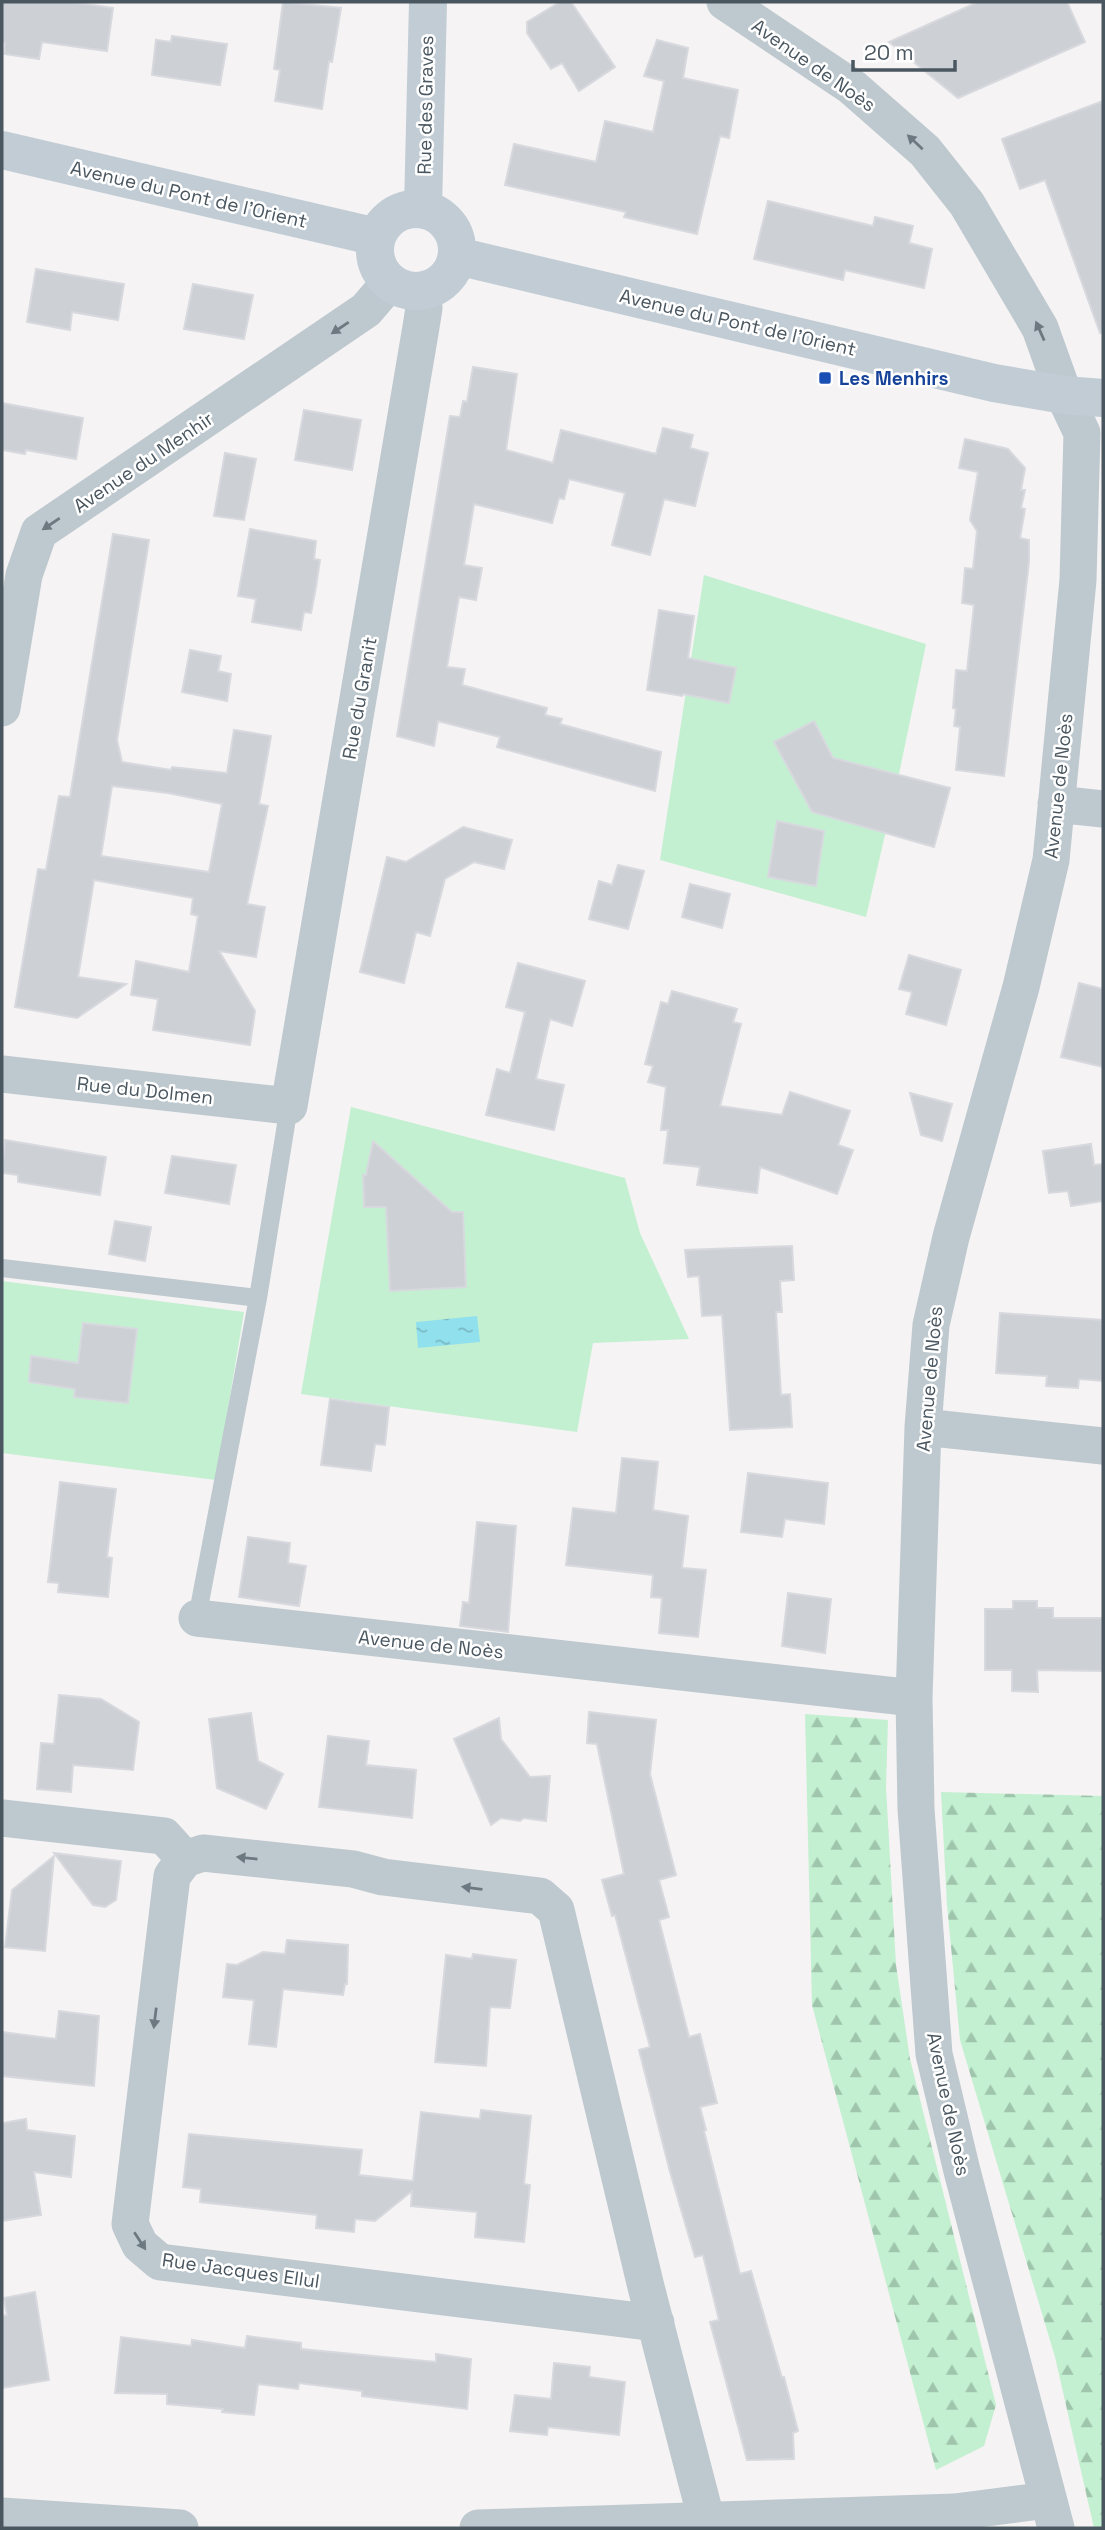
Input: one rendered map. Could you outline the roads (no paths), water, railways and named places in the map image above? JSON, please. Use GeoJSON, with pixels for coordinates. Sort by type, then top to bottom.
{"type":"FeatureCollection","features":[{"type":"Feature","properties":{"kind":"main road","name":"Rue des Graves"},"geometry":{"type":"LineString","coordinates":[[423,208],[428,2]]}},
{"type":"Feature","properties":{"kind":"main road","name":"Avenue du Pont de l'Orient"},"geometry":{"type":"LineString","coordinates":[[2,150],[377,237]]}},
{"type":"Feature","properties":{"kind":"main road"},"geometry":{"type":"LineString","coordinates":[[411,208],[423,208],[435,212],[445,220],[457,243],[457,256],[445,279],[435,286],[407,286],[378,267],[374,247],[381,226],[389,217],[411,208]]}},
{"type":"Feature","properties":{"kind":"main road","name":"Avenue du Pont de l'Orient"},"geometry":{"type":"LineString","coordinates":[[457,256],[994,383],[1064,395],[1103,398]]}},
{"type":"Feature","properties":{"kind":"street","name":"Avenue de Noès"},"geometry":{"type":"LineString","coordinates":[[478,2528],[955,2512],[1052,2514],[934,2054],[916,1809],[914,1698],[923,1427],[931,1325],[951,1237],[1027,961],[1051,860],[1056,804],[1091,580],[1082,433],[1064,395],[1040,328],[967,204],[920,146],[852,87],[725,2]]}},
{"type":"Feature","properties":{"kind":"street","name":"Avenue du Menhir"},"geometry":{"type":"LineString","coordinates":[[2,708],[13,573],[39,532],[366,310],[407,286]]}},
{"type":"Feature","properties":{"kind":"street","name":"Rue du Granit"},"geometry":{"type":"LineString","coordinates":[[289,1105],[424,308],[407,286]]}},
{"type":"Feature","properties":{"kind":"street"},"geometry":{"type":"LineString","coordinates":[[1056,804],[1103,809]]}},
{"type":"Feature","properties":{"kind":"street","name":"Rue du Dolmen"},"geometry":{"type":"LineString","coordinates":[[2,1074],[289,1105]]}},
{"type":"Feature","properties":{"kind":"street"},"geometry":{"type":"LineString","coordinates":[[923,1427],[1103,1446]]}},
{"type":"Feature","properties":{"kind":"street","name":"Avenue de Noès"},"geometry":{"type":"LineString","coordinates":[[197,1618],[914,1698]]}},
{"type":"Feature","properties":{"kind":"street"},"geometry":{"type":"LineString","coordinates":[[2,1818],[164,1836],[185,1859],[203,1853],[353,1869],[383,1877],[540,1896],[556,1910],[707,2522]]}},
{"type":"Feature","properties":{"kind":"street","name":"Rue Jacques Ellul"},"geometry":{"type":"LineString","coordinates":[[185,1859],[172,1876],[130,2224],[140,2245],[160,2262],[656,2323]]}},
{"type":"Feature","properties":{"kind":"street"},"geometry":{"type":"LineString","coordinates":[[2,2516],[180,2528]]}},
{"type":"Feature","properties":{"kind":"lane"},"geometry":{"type":"LineString","coordinates":[[197,1618],[258,1298],[289,1105]]}},
{"type":"Feature","properties":{"kind":"lane"},"geometry":{"type":"LineString","coordinates":[[2,1268],[258,1298]]}},
{"type":"Feature","properties":{"kind":"water"},"geometry":{"type":"Polygon","coordinates":[[[477,1316],[480,1342],[418,1348],[416,1322],[477,1316]]]}},
{"type":"Feature","properties":{"kind":"place","name":"Les Menhirs"},"geometry":{"type":"Point","coordinates":[825,378]}}]}
